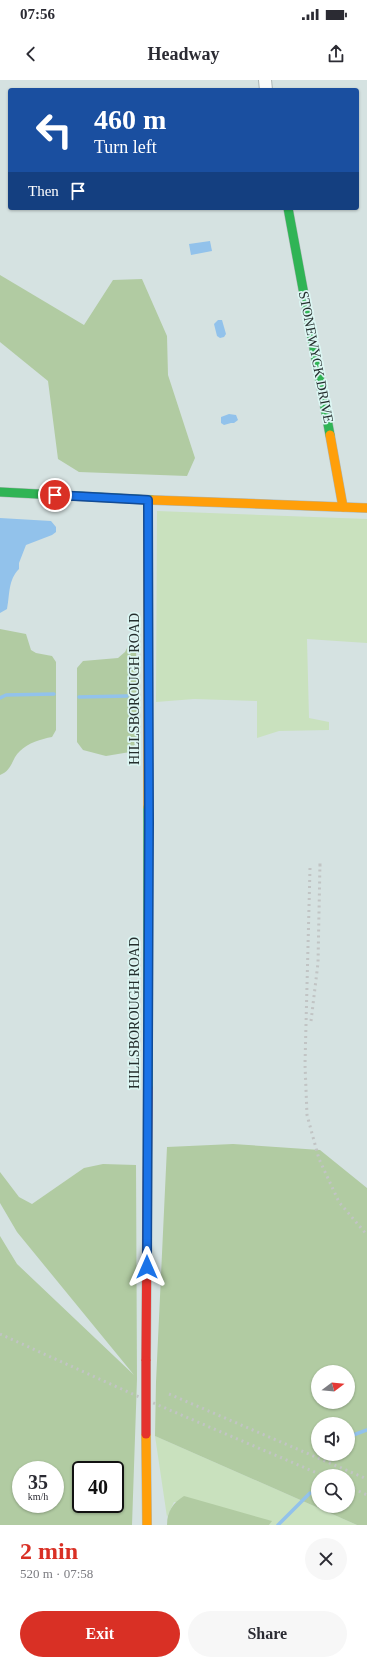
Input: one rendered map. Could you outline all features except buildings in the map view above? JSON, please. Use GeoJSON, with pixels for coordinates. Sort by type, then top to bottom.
{"type":"FeatureCollection","features":[{"type":"Feature","properties":{"kind":"street","name":"STONEWYCK DRIVE"},"geometry":{"type":"LineString","coordinates":[[288,210],[343,507]]}},
{"type":"Feature","properties":{"kind":"street"},"geometry":{"type":"LineString","coordinates":[[0,492],[148,500],[367,508]]}},
{"type":"Feature","properties":{"kind":"street","name":"HILLSBOROUGH ROAD"},"geometry":{"type":"LineString","coordinates":[[146,1525],[148,1125],[148,500]]}},
{"type":"Feature","properties":{"kind":"green space"},"geometry":{"type":"Polygon","coordinates":[[[0,275],[84,325],[113,280],[142,279],[167,336],[168,375],[195,458],[187,476],[79,472],[58,459],[48,381],[0,342],[0,275]]]}},
{"type":"Feature","properties":{"kind":"green space"},"geometry":{"type":"Polygon","coordinates":[[[157,511],[367,519],[367,643],[307,639],[309,718],[329,722],[329,730],[279,731],[257,738],[257,701],[194,699],[156,702],[157,511]]]}},
{"type":"Feature","properties":{"kind":"green space"},"geometry":{"type":"Polygon","coordinates":[[[0,629],[26,634],[31,650],[36,653],[52,656],[56,662],[56,730],[52,737],[35,742],[23,748],[17,754],[10,767],[0,775],[0,629]]]}},
{"type":"Feature","properties":{"kind":"green space"},"geometry":{"type":"Polygon","coordinates":[[[128,646],[136,649],[137,741],[130,752],[106,756],[83,750],[77,742],[77,668],[83,661],[118,658],[125,652],[128,646]]]}},
{"type":"Feature","properties":{"kind":"green space"},"geometry":{"type":"Polygon","coordinates":[[[233,1144],[320,1150],[367,1188],[367,1525],[357,1525],[330,1513],[355,1513],[355,1469],[311,1469],[311,1505],[155,1436],[156,1382],[167,1147],[233,1144]]]}},
{"type":"Feature","properties":{"kind":"green space"},"geometry":{"type":"Polygon","coordinates":[[[103,1164],[136,1165],[137,1379],[132,1525],[0,1525],[0,1236],[17,1264],[134,1375],[17,1232],[0,1203],[0,1172],[19,1197],[32,1204],[84,1168],[103,1164]]]}},
{"type":"Feature","properties":{"kind":"green space"},"geometry":{"type":"Polygon","coordinates":[[[155,1436],[311,1505],[311,1513],[330,1513],[357,1525],[269,1525],[271,1521],[174,1502],[167,1517],[155,1436]]]}},
{"type":"Feature","properties":{"kind":"green space"},"geometry":{"type":"Polygon","coordinates":[[[184,1496],[272,1521],[269,1525],[167,1525],[171,1508],[184,1496]]]}},
{"type":"Feature","properties":{"kind":"water"},"geometry":{"type":"Polygon","coordinates":[[[210,241],[212,251],[191,255],[189,244],[210,241]]]}},
{"type":"Feature","properties":{"kind":"water"},"geometry":{"type":"Polygon","coordinates":[[[218,320],[222,320],[226,334],[224,337],[220,338],[217,336],[214,324],[218,320]]]}},
{"type":"Feature","properties":{"kind":"water"},"geometry":{"type":"Polygon","coordinates":[[[229,414],[236,415],[238,420],[234,423],[224,425],[221,423],[221,417],[229,414]]]}},
{"type":"Feature","properties":{"kind":"water"},"geometry":{"type":"Polygon","coordinates":[[[0,518],[51,521],[56,527],[56,532],[26,545],[19,563],[19,569],[15,573],[11,583],[7,609],[0,613],[0,518]]]}},
{"type":"Feature","properties":{"kind":"waterway"},"geometry":{"type":"LineString","coordinates":[[0,698],[6,695],[54,694]]}},
{"type":"Feature","properties":{"kind":"waterway"},"geometry":{"type":"LineString","coordinates":[[79,697],[127,696]]}},
{"type":"Feature","properties":{"kind":"waterway"},"geometry":{"type":"LineString","coordinates":[[355,1434],[367,1430]]}},
{"type":"Feature","properties":{"kind":"waterway"},"geometry":{"type":"LineString","coordinates":[[278,1525],[310,1493]]}},
{"type":"Feature","properties":{"kind":"railway"},"geometry":{"type":"LineString","coordinates":[[311,1021],[318,963],[320,862],[320,867]]}},
{"type":"Feature","properties":{"kind":"railway"},"geometry":{"type":"LineString","coordinates":[[310,868],[305,1064],[307,1115],[319,1159],[339,1202],[367,1235]]}},
{"type":"Feature","properties":{"kind":"railway"},"geometry":{"type":"LineString","coordinates":[[0,1334],[137,1396],[311,1470]]}},
{"type":"Feature","properties":{"kind":"railway"},"geometry":{"type":"LineString","coordinates":[[169,1394],[367,1479]]}},
{"type":"Feature","properties":{"kind":"railway"},"geometry":{"type":"LineString","coordinates":[[355,1489],[367,1495]]}},
{"type":"Feature","properties":{"kind":"traffic: fast"},"geometry":{"type":"LineString","coordinates":[[288,210],[330,435]]}},
{"type":"Feature","properties":{"kind":"traffic: fast"},"geometry":{"type":"LineString","coordinates":[[0,492],[152,500]]}},
{"type":"Feature","properties":{"kind":"traffic: fast"},"geometry":{"type":"LineString","coordinates":[[148,807],[148,1088]]}},
{"type":"Feature","properties":{"kind":"traffic: slow"},"geometry":{"type":"LineString","coordinates":[[330,435],[343,507]]}},
{"type":"Feature","properties":{"kind":"traffic: slow"},"geometry":{"type":"LineString","coordinates":[[152,500],[367,508]]}},
{"type":"Feature","properties":{"kind":"traffic: slow"},"geometry":{"type":"LineString","coordinates":[[148,501],[148,807]]}},
{"type":"Feature","properties":{"kind":"traffic: slow"},"geometry":{"type":"LineString","coordinates":[[146,1434],[147,1525]]}},
{"type":"Feature","properties":{"kind":"traffic: jam"},"geometry":{"type":"LineString","coordinates":[[146,1361],[148,1088]]}},
{"type":"Feature","properties":{"kind":"traffic: jam"},"geometry":{"type":"LineString","coordinates":[[146,1361],[146,1434]]}},
{"type":"Feature","properties":{"kind":"route"},"geometry":{"type":"LineString","coordinates":[[55,495],[148,500],[149,823],[147,1267]]}}]}
